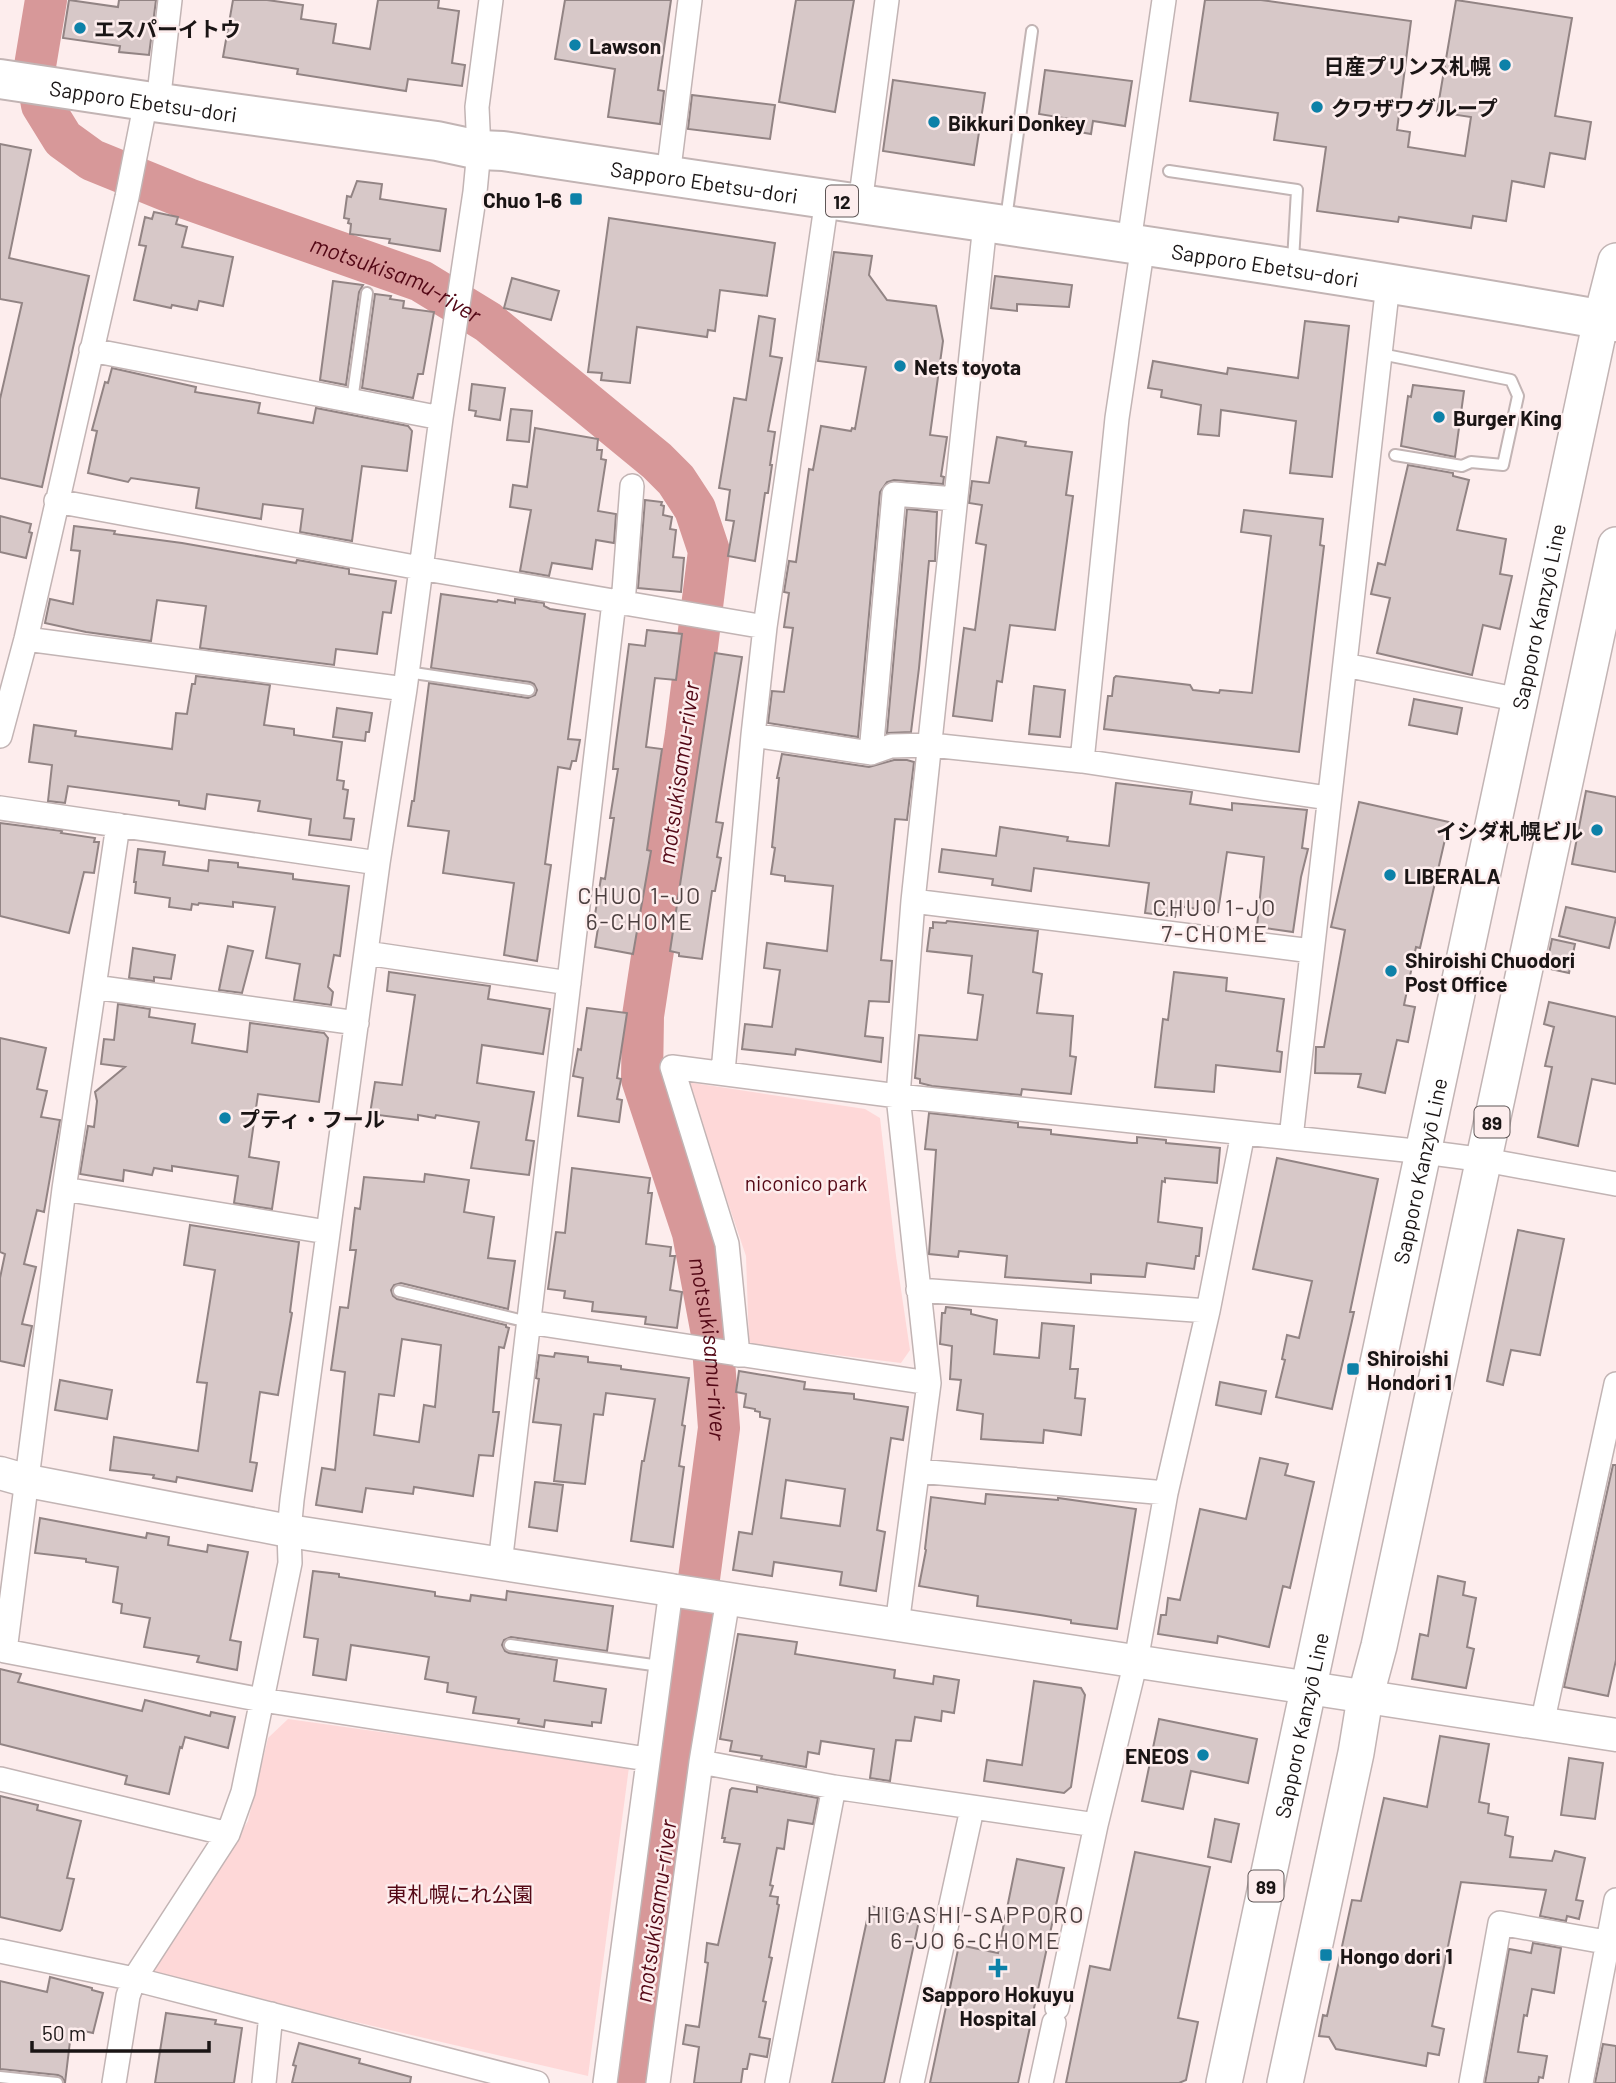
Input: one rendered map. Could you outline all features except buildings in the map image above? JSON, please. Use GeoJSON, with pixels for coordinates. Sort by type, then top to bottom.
{"type":"FeatureCollection","features":[{"type":"Feature","properties":{"kind":"highway","name":"Sapporo Ebetsu-dori"},"geometry":{"type":"LineString","coordinates":[[7,80],[1136,244],[1609,321]]}},
{"type":"Feature","properties":{"kind":"main road","name":"Sapporo Kanzyō Line"},"geometry":{"type":"LineString","coordinates":[[1224,2083],[1306,1689],[1520,700],[1609,321],[1616,261]]}},
{"type":"Feature","properties":{"kind":"main road","name":"89"},"geometry":{"type":"LineString","coordinates":[[1285,2083],[1356,1753],[1365,1699],[1379,1646],[1485,1160],[1605,646],[1616,544]]}},
{"type":"Feature","properties":{"kind":"street"},"geometry":{"type":"LineString","coordinates":[[0,736],[26,639],[138,147],[152,102],[170,0]]}},
{"type":"Feature","properties":{"kind":"street"},"geometry":{"type":"LineString","coordinates":[[114,2083],[128,1996],[134,1979],[228,1834],[243,1792],[290,1563],[289,1531],[327,1232],[478,150],[477,107],[491,0]]}},
{"type":"Feature","properties":{"kind":"street"},"geometry":{"type":"LineString","coordinates":[[668,176],[690,0]]}},
{"type":"Feature","properties":{"kind":"street"},"geometry":{"type":"LineString","coordinates":[[723,1072],[765,627],[843,201],[887,0]]}},
{"type":"Feature","properties":{"kind":"street"},"geometry":{"type":"LineString","coordinates":[[1082,761],[1116,418],[1164,0]]}},
{"type":"Feature","properties":{"kind":"street"},"geometry":{"type":"LineString","coordinates":[[897,1625],[929,1383],[898,1096],[913,901],[955,499],[995,225]]}},
{"type":"Feature","properties":{"kind":"street"},"geometry":{"type":"LineString","coordinates":[[1291,1138],[1388,284]]}},
{"type":"Feature","properties":{"kind":"street"},"geometry":{"type":"LineString","coordinates":[[91,351],[440,418]]}},
{"type":"Feature","properties":{"kind":"street"},"geometry":{"type":"LineString","coordinates":[[500,1564],[632,485]]}},
{"type":"Feature","properties":{"kind":"street"},"geometry":{"type":"LineString","coordinates":[[871,753],[894,494],[955,499]]}},
{"type":"Feature","properties":{"kind":"street"},"geometry":{"type":"LineString","coordinates":[[56,501],[421,568],[765,627]]}},
{"type":"Feature","properties":{"kind":"street"},"geometry":{"type":"LineString","coordinates":[[26,639],[406,680]]}},
{"type":"Feature","properties":{"kind":"street"},"geometry":{"type":"LineString","coordinates":[[1345,665],[1520,700]]}},
{"type":"Feature","properties":{"kind":"street"},"geometry":{"type":"LineString","coordinates":[[753,735],[871,753],[891,746],[931,745],[1082,761],[1328,797]]}},
{"type":"Feature","properties":{"kind":"street"},"geometry":{"type":"LineString","coordinates":[[0,808],[378,863]]}},
{"type":"Feature","properties":{"kind":"street"},"geometry":{"type":"LineString","coordinates":[[118,825],[64,1189],[14,1476],[5,1650],[262,1700],[648,1759]]}},
{"type":"Feature","properties":{"kind":"street"},"geometry":{"type":"LineString","coordinates":[[913,901],[1312,951]]}},
{"type":"Feature","properties":{"kind":"street"},"geometry":{"type":"LineString","coordinates":[[366,953],[569,983]]}},
{"type":"Feature","properties":{"kind":"street"},"geometry":{"type":"LineString","coordinates":[[94,988],[357,1023]]}},
{"type":"Feature","properties":{"kind":"street"},"geometry":{"type":"LineString","coordinates":[[732,1354],[727,1244],[672,1068],[723,1072],[898,1096],[1424,1152],[1485,1160],[1616,1184]]}},
{"type":"Feature","properties":{"kind":"street"},"geometry":{"type":"LineString","coordinates":[[1041,2083],[1096,1825],[1136,1661],[1166,1493],[1208,1311],[1243,1133]]}},
{"type":"Feature","properties":{"kind":"street"},"geometry":{"type":"LineString","coordinates":[[64,1189],[327,1232]]}},
{"type":"Feature","properties":{"kind":"street"},"geometry":{"type":"LineString","coordinates":[[918,1290],[1208,1311]]}},
{"type":"Feature","properties":{"kind":"street"},"geometry":{"type":"LineString","coordinates":[[528,1322],[929,1383]]}},
{"type":"Feature","properties":{"kind":"street"},"geometry":{"type":"LineString","coordinates":[[1542,1724],[1616,1384]]}},
{"type":"Feature","properties":{"kind":"street"},"geometry":{"type":"LineString","coordinates":[[918,1471],[1166,1493]]}},
{"type":"Feature","properties":{"kind":"street"},"geometry":{"type":"LineString","coordinates":[[14,1476],[289,1531],[1136,1661],[1365,1699],[1616,1735]]}},
{"type":"Feature","properties":{"kind":"street"},"geometry":{"type":"LineString","coordinates":[[605,2083],[660,1666],[696,1594]]}},
{"type":"Feature","properties":{"kind":"street"},"geometry":{"type":"LineString","coordinates":[[658,2083],[701,1762],[696,1594]]}},
{"type":"Feature","properties":{"kind":"street"},"geometry":{"type":"LineString","coordinates":[[701,1762],[834,1787],[1096,1825]]}},
{"type":"Feature","properties":{"kind":"street"},"geometry":{"type":"LineString","coordinates":[[0,1779],[228,1834]]}},
{"type":"Feature","properties":{"kind":"street"},"geometry":{"type":"LineString","coordinates":[[777,2083],[834,1787]]}},
{"type":"Feature","properties":{"kind":"street"},"geometry":{"type":"LineString","coordinates":[[912,2083],[972,1809]]}},
{"type":"Feature","properties":{"kind":"street"},"geometry":{"type":"LineString","coordinates":[[1581,2083],[1611,1943],[1616,1900]]}},
{"type":"Feature","properties":{"kind":"street"},"geometry":{"type":"LineString","coordinates":[[1471,2083],[1500,1923],[1611,1943]]}},
{"type":"Feature","properties":{"kind":"street"},"geometry":{"type":"LineString","coordinates":[[0,1951],[134,1979],[537,2083]]}},
{"type":"Feature","properties":{"kind":"street"},"geometry":{"type":"LineString","coordinates":[[264,2083],[271,2014]]}},
{"type":"Feature","properties":{"kind":"lane"},"geometry":{"type":"LineString","coordinates":[[995,225],[1032,31]]}},
{"type":"Feature","properties":{"kind":"lane"},"geometry":{"type":"LineString","coordinates":[[1169,171],[1297,190],[1292,268]]}},
{"type":"Feature","properties":{"kind":"lane"},"geometry":{"type":"LineString","coordinates":[[352,401],[368,293]]}},
{"type":"Feature","properties":{"kind":"lane"},"geometry":{"type":"LineString","coordinates":[[1381,354],[1511,380],[1518,396],[1503,465],[1471,462],[1462,466],[1395,455]]}},
{"type":"Feature","properties":{"kind":"lane"},"geometry":{"type":"LineString","coordinates":[[406,680],[529,690]]}},
{"type":"Feature","properties":{"kind":"lane"},"geometry":{"type":"LineString","coordinates":[[399,1292],[528,1322]]}},
{"type":"Feature","properties":{"kind":"lane"},"geometry":{"type":"LineString","coordinates":[[510,1645],[660,1666]]}},
{"type":"Feature","properties":{"kind":"lane"},"geometry":{"type":"LineString","coordinates":[[0,2077],[57,2083]]}},
{"type":"Feature","properties":{"kind":"green space","name":"niconico park"},"geometry":{"type":"Polygon","coordinates":[[[687,1082],[865,1109],[880,1118],[910,1350],[901,1363],[749,1344],[746,1256],[687,1082]]]}},
{"type":"Feature","properties":{"kind":"green space","name":"東札幌にれ公園"},"geometry":{"type":"Polygon","coordinates":[[[288,1719],[629,1767],[588,2076],[149,1974],[248,1821],[268,1738],[288,1719]]]}},
{"type":"Feature","properties":{"kind":"waterway","name":"motsukisamu-river"},"geometry":{"type":"LineString","coordinates":[[46,0],[35,66],[42,105],[63,139],[92,160],[188,199],[421,281],[488,322],[657,461],[676,480],[695,509],[709,551],[686,734],[643,1016],[642,1079],[693,1233],[712,1334],[719,1428],[632,2083]]}},
{"type":"Feature","properties":{"kind":"place","name":"エスパーイトウ"},"geometry":{"type":"Point","coordinates":[80,28]}},
{"type":"Feature","properties":{"kind":"place","name":"Lawson"},"geometry":{"type":"Point","coordinates":[575,45]}},
{"type":"Feature","properties":{"kind":"place","name":"日産プリンス札幌"},"geometry":{"type":"Point","coordinates":[1505,65]}},
{"type":"Feature","properties":{"kind":"place","name":"クワザワグループ"},"geometry":{"type":"Point","coordinates":[1317,107]}},
{"type":"Feature","properties":{"kind":"place","name":"Bikkuri Donkey"},"geometry":{"type":"Point","coordinates":[934,122]}},
{"type":"Feature","properties":{"kind":"place","name":"Chuo 1-6"},"geometry":{"type":"Point","coordinates":[576,199]}},
{"type":"Feature","properties":{"kind":"place","name":"Nets toyota"},"geometry":{"type":"Point","coordinates":[900,366]}},
{"type":"Feature","properties":{"kind":"place","name":"Burger King"},"geometry":{"type":"Point","coordinates":[1439,417]}},
{"type":"Feature","properties":{"kind":"place","name":"イシダ札幌ビル"},"geometry":{"type":"Point","coordinates":[1597,830]}},
{"type":"Feature","properties":{"kind":"place","name":"LIBERALA"},"geometry":{"type":"Point","coordinates":[1390,875]}},
{"type":"Feature","properties":{"kind":"place","name":"Shiroishi Chuodori Post Office"},"geometry":{"type":"Point","coordinates":[1391,971]}},
{"type":"Feature","properties":{"kind":"place","name":"プティ・フール"},"geometry":{"type":"Point","coordinates":[225,1118]}},
{"type":"Feature","properties":{"kind":"place","name":"Shiroishi Hondori 1"},"geometry":{"type":"Point","coordinates":[1353,1369]}},
{"type":"Feature","properties":{"kind":"place","name":"ENEOS"},"geometry":{"type":"Point","coordinates":[1203,1755]}},
{"type":"Feature","properties":{"kind":"place","name":"Hongo dori 1"},"geometry":{"type":"Point","coordinates":[1326,1955]}},
{"type":"Feature","properties":{"kind":"place","name":"Sapporo Hokuyu Hospital"},"geometry":{"type":"Point","coordinates":[998,1968]}},
{"type":"Feature","properties":{"kind":"district","name":"CHUO 1-JO 6-CHOME"},"geometry":{"type":"Point","coordinates":[640,908]}},
{"type":"Feature","properties":{"kind":"district","name":"CHUO 1-JO 7-CHOME"},"geometry":{"type":"Point","coordinates":[1215,920]}},
{"type":"Feature","properties":{"kind":"district","name":"HIGASHI-SAPPORO 6-JO 6-CHOME"},"geometry":{"type":"Point","coordinates":[976,1927]}}]}
